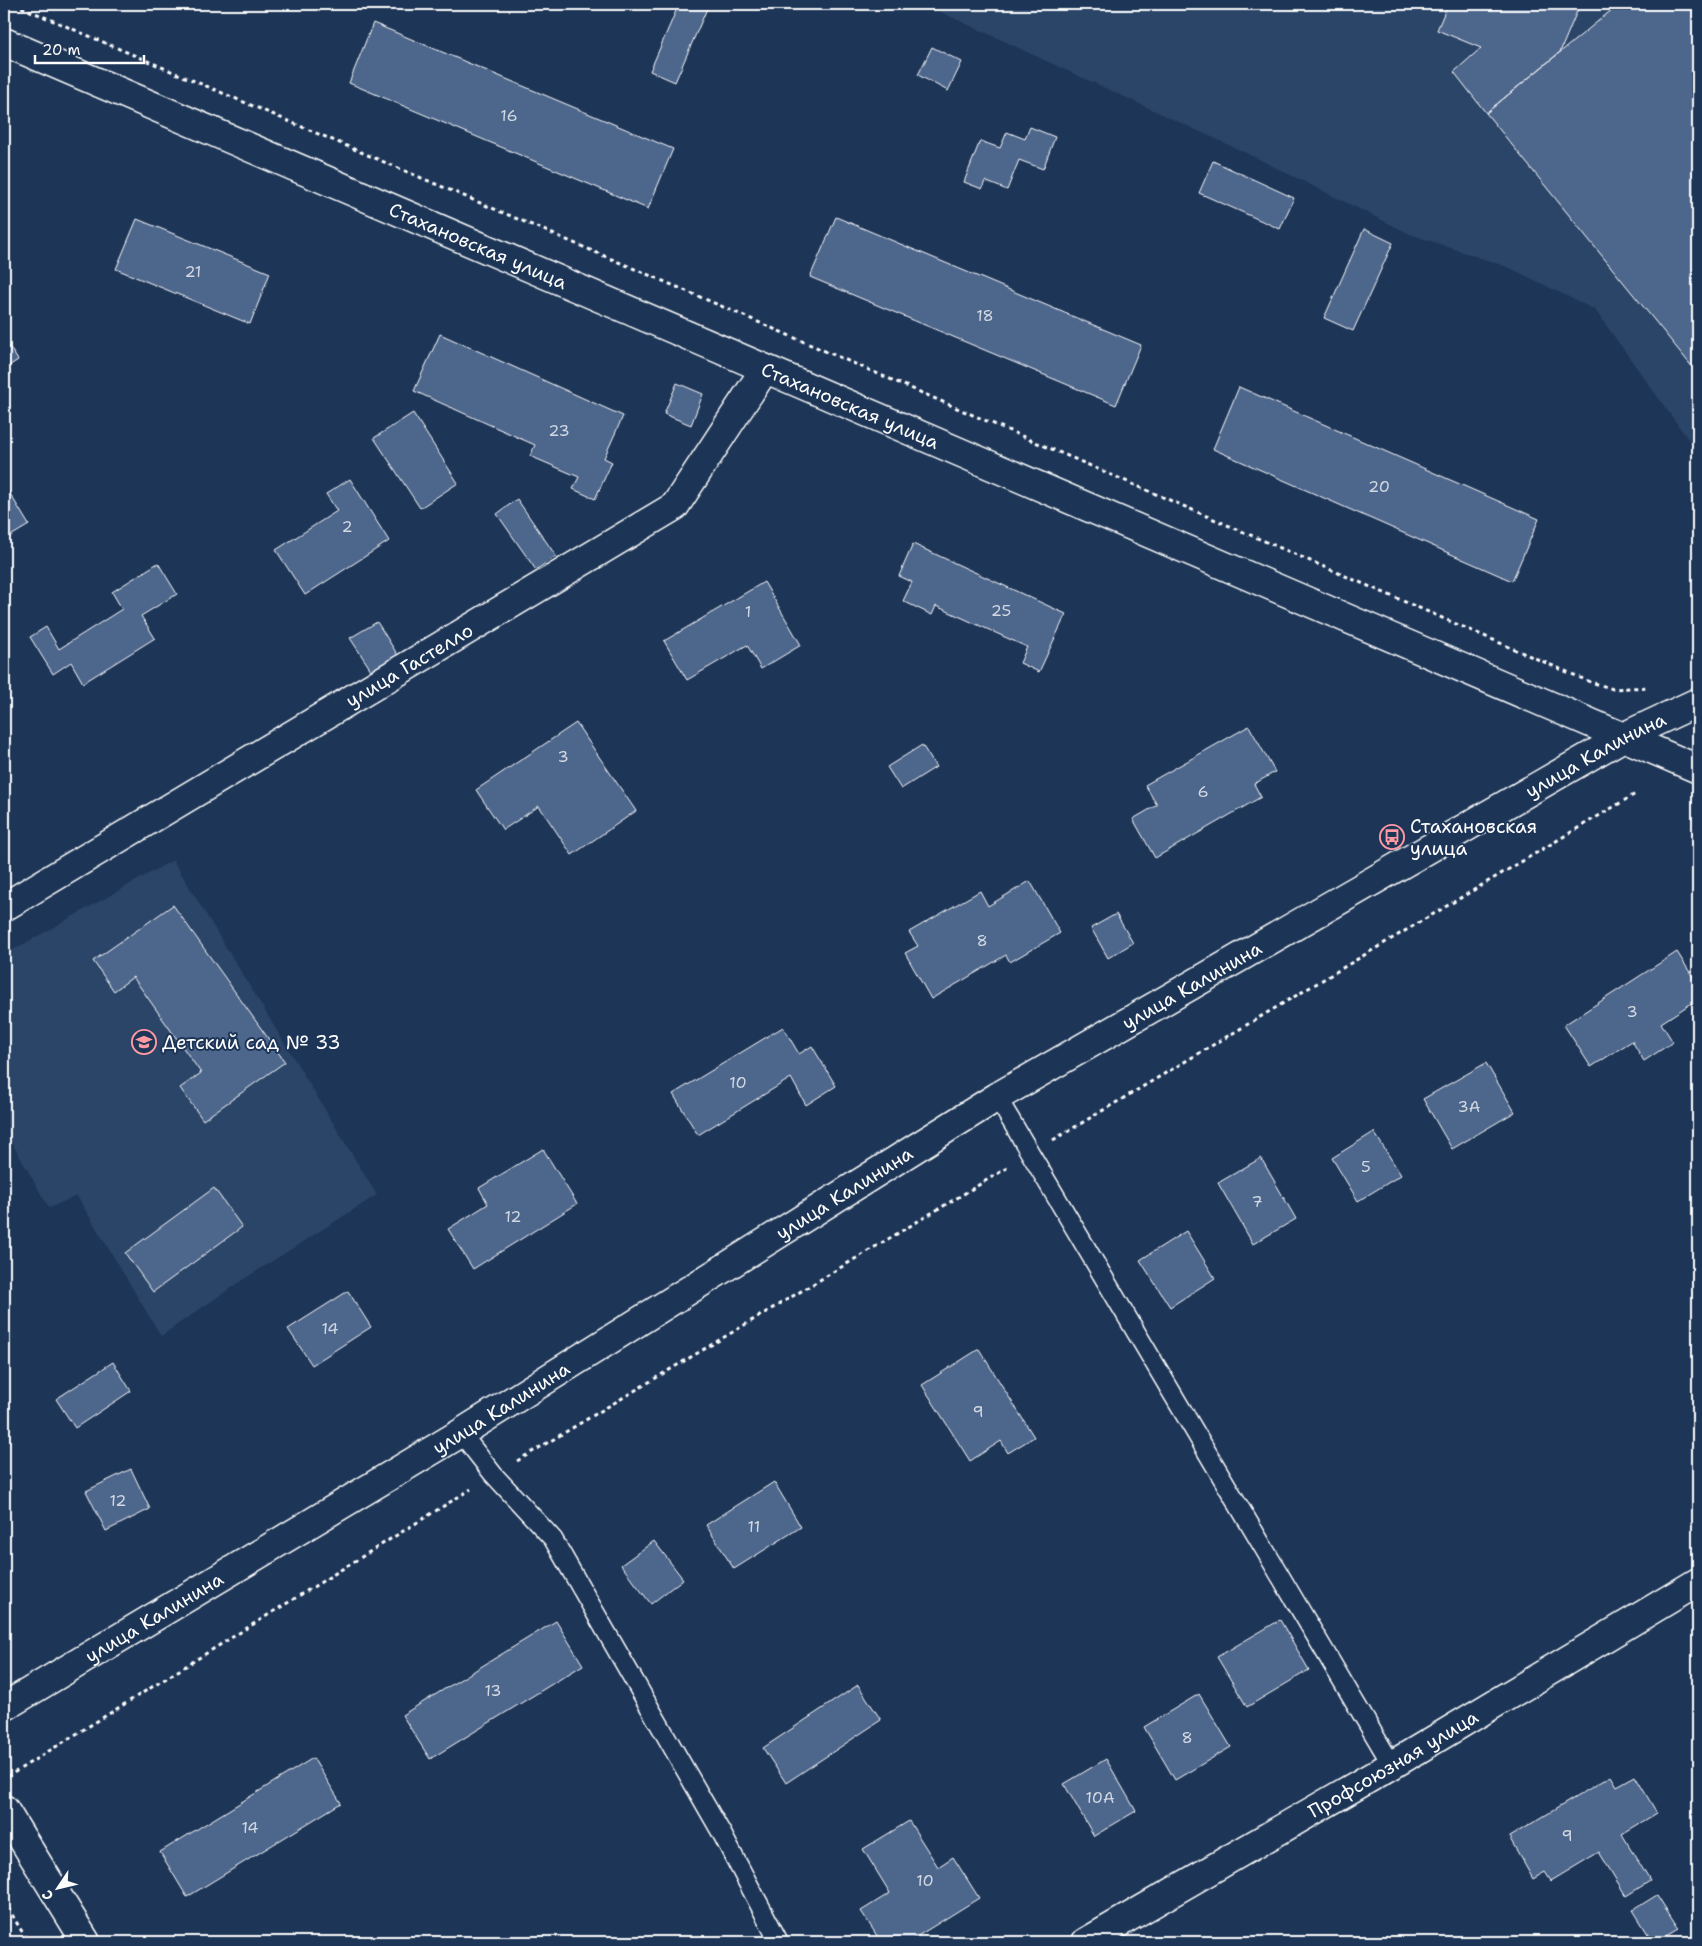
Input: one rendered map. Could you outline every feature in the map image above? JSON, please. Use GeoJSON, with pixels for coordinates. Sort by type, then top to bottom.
{"type":"FeatureCollection","features":[{"type":"Feature","properties":{"kind":"street","name":"Стахановская улица"},"geometry":{"type":"LineString","coordinates":[[4,42],[1625,736],[1698,769]]}},
{"type":"Feature","properties":{"kind":"street","name":"улица Гастелло"},"geometry":{"type":"LineString","coordinates":[[4,907],[675,506],[765,369]]}},
{"type":"Feature","properties":{"kind":"street","name":"улица Калинина"},"geometry":{"type":"LineString","coordinates":[[4,1707],[461,1433],[997,1097],[1625,736],[1698,702]]}},
{"type":"Feature","properties":{"kind":"street","name":"Профсоюзная улица"},"geometry":{"type":"LineString","coordinates":[[1086,1942],[1392,1765],[1698,1582]]}},
{"type":"Feature","properties":{"kind":"street"},"geometry":{"type":"LineString","coordinates":[[4,1809],[86,1942]]}},
{"type":"Feature","properties":{"kind":"lane"},"geometry":{"type":"LineString","coordinates":[[997,1097],[1392,1765]]}},
{"type":"Feature","properties":{"kind":"lane"},"geometry":{"type":"LineString","coordinates":[[461,1433],[493,1474],[553,1539],[721,1832],[779,1942]]}},
{"type":"Feature","properties":{"kind":"path"},"geometry":{"type":"LineString","coordinates":[[14,4],[695,295],[1588,681],[1613,689],[1656,686]]}},
{"type":"Feature","properties":{"kind":"path"},"geometry":{"type":"LineString","coordinates":[[4,1778],[493,1474],[1637,793]]}},
{"type":"Feature","properties":{"kind":"path"},"geometry":{"type":"LineString","coordinates":[[4,1900],[28,1942]]}},
{"type":"Feature","properties":{"kind":"shaded area"},"geometry":{"type":"Polygon","coordinates":[[[923,4],[1698,4],[1698,453],[1595,310],[1510,268],[1410,234],[1246,153],[923,4]]]}},
{"type":"Feature","properties":{"kind":"shaded area","name":"Детский сад № 33"},"geometry":{"type":"Polygon","coordinates":[[[173,860],[377,1195],[244,1279],[161,1336],[77,1196],[49,1208],[4,1129],[4,955],[173,860]]]}},
{"type":"Feature","properties":{"kind":"building"},"geometry":{"type":"Polygon","coordinates":[[[679,4],[709,4],[675,82],[650,71],[679,4]]]}},
{"type":"Feature","properties":{"kind":"building"},"geometry":{"type":"Polygon","coordinates":[[[1448,4],[1580,4],[1560,52],[1486,113],[1454,72],[1481,48],[1437,30],[1448,4]]]}},
{"type":"Feature","properties":{"kind":"building"},"geometry":{"type":"Polygon","coordinates":[[[1619,4],[1698,4],[1698,374],[1486,113],[1619,4]]]}},
{"type":"Feature","properties":{"kind":"building"},"geometry":{"type":"Polygon","coordinates":[[[373,23],[673,149],[648,209],[349,83],[373,23]]]}},
{"type":"Feature","properties":{"kind":"building"},"geometry":{"type":"Polygon","coordinates":[[[932,47],[962,62],[948,91],[918,75],[932,47]]]}},
{"type":"Feature","properties":{"kind":"building"},"geometry":{"type":"Polygon","coordinates":[[[1030,127],[1055,137],[1043,169],[1019,160],[1007,190],[985,181],[982,189],[964,182],[980,141],[1000,148],[1007,132],[1025,139],[1030,127]]]}},
{"type":"Feature","properties":{"kind":"building"},"geometry":{"type":"Polygon","coordinates":[[[1213,161],[1294,198],[1280,229],[1199,193],[1213,161]]]}},
{"type":"Feature","properties":{"kind":"building"},"geometry":{"type":"Polygon","coordinates":[[[836,217],[1141,345],[1116,405],[810,277],[836,217]]]}},
{"type":"Feature","properties":{"kind":"building"},"geometry":{"type":"Polygon","coordinates":[[[137,219],[270,273],[250,324],[116,269],[137,219]]]}},
{"type":"Feature","properties":{"kind":"building"},"geometry":{"type":"Polygon","coordinates":[[[1364,229],[1393,243],[1353,331],[1324,318],[1364,229]]]}},
{"type":"Feature","properties":{"kind":"building"},"geometry":{"type":"Polygon","coordinates":[[[440,334],[623,416],[604,458],[612,462],[595,499],[573,489],[579,477],[530,456],[535,445],[414,391],[440,334]]]}},
{"type":"Feature","properties":{"kind":"building"},"geometry":{"type":"Polygon","coordinates":[[[6,342],[18,360],[4,369],[4,343],[6,342]]]}},
{"type":"Feature","properties":{"kind":"building"},"geometry":{"type":"Polygon","coordinates":[[[677,383],[703,394],[691,425],[664,414],[677,383]]]}},
{"type":"Feature","properties":{"kind":"building"},"geometry":{"type":"Polygon","coordinates":[[[1239,387],[1539,519],[1512,581],[1213,449],[1239,387]]]}},
{"type":"Feature","properties":{"kind":"building"},"geometry":{"type":"Polygon","coordinates":[[[413,413],[458,483],[420,508],[374,438],[413,413]]]}},
{"type":"Feature","properties":{"kind":"building"},"geometry":{"type":"Polygon","coordinates":[[[350,479],[389,541],[305,595],[276,550],[337,511],[326,494],[350,479]]]}},
{"type":"Feature","properties":{"kind":"building"},"geometry":{"type":"Polygon","coordinates":[[[6,487],[29,525],[4,540],[4,488],[6,487]]]}},
{"type":"Feature","properties":{"kind":"building"},"geometry":{"type":"Polygon","coordinates":[[[517,499],[556,556],[536,570],[497,514],[517,499]]]}},
{"type":"Feature","properties":{"kind":"building"},"geometry":{"type":"Polygon","coordinates":[[[913,544],[1066,614],[1039,672],[1020,663],[1027,647],[936,606],[932,615],[903,601],[912,582],[899,576],[913,544]]]}},
{"type":"Feature","properties":{"kind":"building"},"geometry":{"type":"Polygon","coordinates":[[[158,563],[177,594],[141,616],[155,638],[83,683],[71,662],[53,674],[30,637],[46,627],[59,649],[122,609],[112,592],[158,563]]]}},
{"type":"Feature","properties":{"kind":"building"},"geometry":{"type":"Polygon","coordinates":[[[764,582],[801,645],[761,669],[747,645],[687,680],[664,641],[764,582]]]}},
{"type":"Feature","properties":{"kind":"building"},"geometry":{"type":"Polygon","coordinates":[[[377,622],[399,657],[373,673],[350,638],[377,622]]]}},
{"type":"Feature","properties":{"kind":"building"},"geometry":{"type":"Polygon","coordinates":[[[576,723],[636,811],[572,855],[539,806],[503,830],[476,790],[576,723]]]}},
{"type":"Feature","properties":{"kind":"building"},"geometry":{"type":"Polygon","coordinates":[[[1249,726],[1275,772],[1254,784],[1261,797],[1155,858],[1133,819],[1157,805],[1145,785],[1249,726]]]}},
{"type":"Feature","properties":{"kind":"building"},"geometry":{"type":"Polygon","coordinates":[[[922,745],[936,767],[901,789],[887,767],[922,745]]]}},
{"type":"Feature","properties":{"kind":"building"},"geometry":{"type":"Polygon","coordinates":[[[1030,881],[1060,933],[1010,962],[1006,955],[931,999],[905,953],[918,946],[909,932],[980,891],[988,906],[1030,881]]]}},
{"type":"Feature","properties":{"kind":"building"},"geometry":{"type":"Polygon","coordinates":[[[173,905],[285,1062],[203,1120],[180,1088],[201,1073],[133,977],[114,991],[93,961],[173,905]]]}},
{"type":"Feature","properties":{"kind":"building"},"geometry":{"type":"Polygon","coordinates":[[[1116,914],[1133,943],[1108,958],[1091,928],[1116,914]]]}},
{"type":"Feature","properties":{"kind":"building"},"geometry":{"type":"Polygon","coordinates":[[[1677,952],[1698,985],[1698,999],[1661,1023],[1673,1042],[1644,1061],[1632,1041],[1591,1067],[1564,1025],[1677,952]]]}},
{"type":"Feature","properties":{"kind":"building"},"geometry":{"type":"Polygon","coordinates":[[[783,1027],[799,1054],[812,1046],[836,1086],[806,1105],[791,1078],[698,1135],[673,1094],[783,1027]]]}},
{"type":"Feature","properties":{"kind":"building"},"geometry":{"type":"Polygon","coordinates":[[[1486,1063],[1515,1112],[1452,1149],[1423,1099],[1486,1063]]]}},
{"type":"Feature","properties":{"kind":"building"},"geometry":{"type":"Polygon","coordinates":[[[1374,1132],[1401,1175],[1358,1201],[1332,1158],[1374,1132]]]}},
{"type":"Feature","properties":{"kind":"building"},"geometry":{"type":"Polygon","coordinates":[[[543,1149],[577,1204],[473,1269],[448,1229],[488,1204],[479,1188],[543,1149]]]}},
{"type":"Feature","properties":{"kind":"building"},"geometry":{"type":"Polygon","coordinates":[[[1261,1158],[1296,1219],[1253,1244],[1218,1183],[1261,1158]]]}},
{"type":"Feature","properties":{"kind":"building"},"geometry":{"type":"Polygon","coordinates":[[[214,1188],[242,1227],[153,1292],[125,1253],[214,1188]]]}},
{"type":"Feature","properties":{"kind":"building"},"geometry":{"type":"Polygon","coordinates":[[[1186,1231],[1215,1278],[1170,1307],[1140,1260],[1186,1231]]]}},
{"type":"Feature","properties":{"kind":"building"},"geometry":{"type":"Polygon","coordinates":[[[348,1291],[371,1327],[312,1365],[288,1329],[348,1291]]]}},
{"type":"Feature","properties":{"kind":"building"},"geometry":{"type":"Polygon","coordinates":[[[979,1349],[1034,1437],[1008,1453],[1001,1441],[970,1461],[922,1385],[979,1349]]]}},
{"type":"Feature","properties":{"kind":"building"},"geometry":{"type":"Polygon","coordinates":[[[113,1362],[131,1391],[75,1428],[56,1399],[113,1362]]]}},
{"type":"Feature","properties":{"kind":"building"},"geometry":{"type":"Polygon","coordinates":[[[131,1469],[150,1509],[106,1531],[86,1491],[131,1469]]]}},
{"type":"Feature","properties":{"kind":"building"},"geometry":{"type":"Polygon","coordinates":[[[774,1482],[801,1527],[734,1569],[706,1525],[774,1482]]]}},
{"type":"Feature","properties":{"kind":"building"},"geometry":{"type":"Polygon","coordinates":[[[654,1541],[683,1579],[651,1604],[621,1565],[654,1541]]]}},
{"type":"Feature","properties":{"kind":"building"},"geometry":{"type":"Polygon","coordinates":[[[1280,1620],[1309,1670],[1247,1707],[1217,1657],[1280,1620]]]}},
{"type":"Feature","properties":{"kind":"building"},"geometry":{"type":"Polygon","coordinates":[[[556,1621],[583,1665],[430,1759],[402,1715],[556,1621]]]}},
{"type":"Feature","properties":{"kind":"building"},"geometry":{"type":"Polygon","coordinates":[[[858,1685],[881,1720],[786,1783],[763,1748],[858,1685]]]}},
{"type":"Feature","properties":{"kind":"building"},"geometry":{"type":"Polygon","coordinates":[[[1199,1694],[1231,1747],[1175,1780],[1144,1727],[1199,1694]]]}},
{"type":"Feature","properties":{"kind":"building"},"geometry":{"type":"Polygon","coordinates":[[[313,1758],[341,1803],[187,1897],[160,1852],[313,1758]]]}},
{"type":"Feature","properties":{"kind":"building"},"geometry":{"type":"Polygon","coordinates":[[[1106,1759],[1136,1811],[1094,1836],[1064,1784],[1106,1759]]]}},
{"type":"Feature","properties":{"kind":"building"},"geometry":{"type":"Polygon","coordinates":[[[1611,1776],[1617,1786],[1635,1776],[1657,1813],[1622,1834],[1650,1881],[1626,1896],[1599,1852],[1551,1881],[1545,1872],[1533,1879],[1509,1837],[1611,1776]]]}},
{"type":"Feature","properties":{"kind":"building"},"geometry":{"type":"Polygon","coordinates":[[[909,1821],[938,1867],[953,1857],[979,1898],[908,1942],[881,1942],[861,1911],[890,1893],[863,1849],[909,1821]]]}},
{"type":"Feature","properties":{"kind":"building"},"geometry":{"type":"Polygon","coordinates":[[[1657,1895],[1679,1929],[1657,1942],[1653,1942],[1633,1910],[1657,1895]]]}},
{"type":"Feature","properties":{"kind":"place","name":"Стахановская улица"},"geometry":{"type":"Point","coordinates":[1392,837]}},
{"type":"Feature","properties":{"kind":"place","name":"Детский сад № 33"},"geometry":{"type":"Point","coordinates":[144,1042]}}]}
